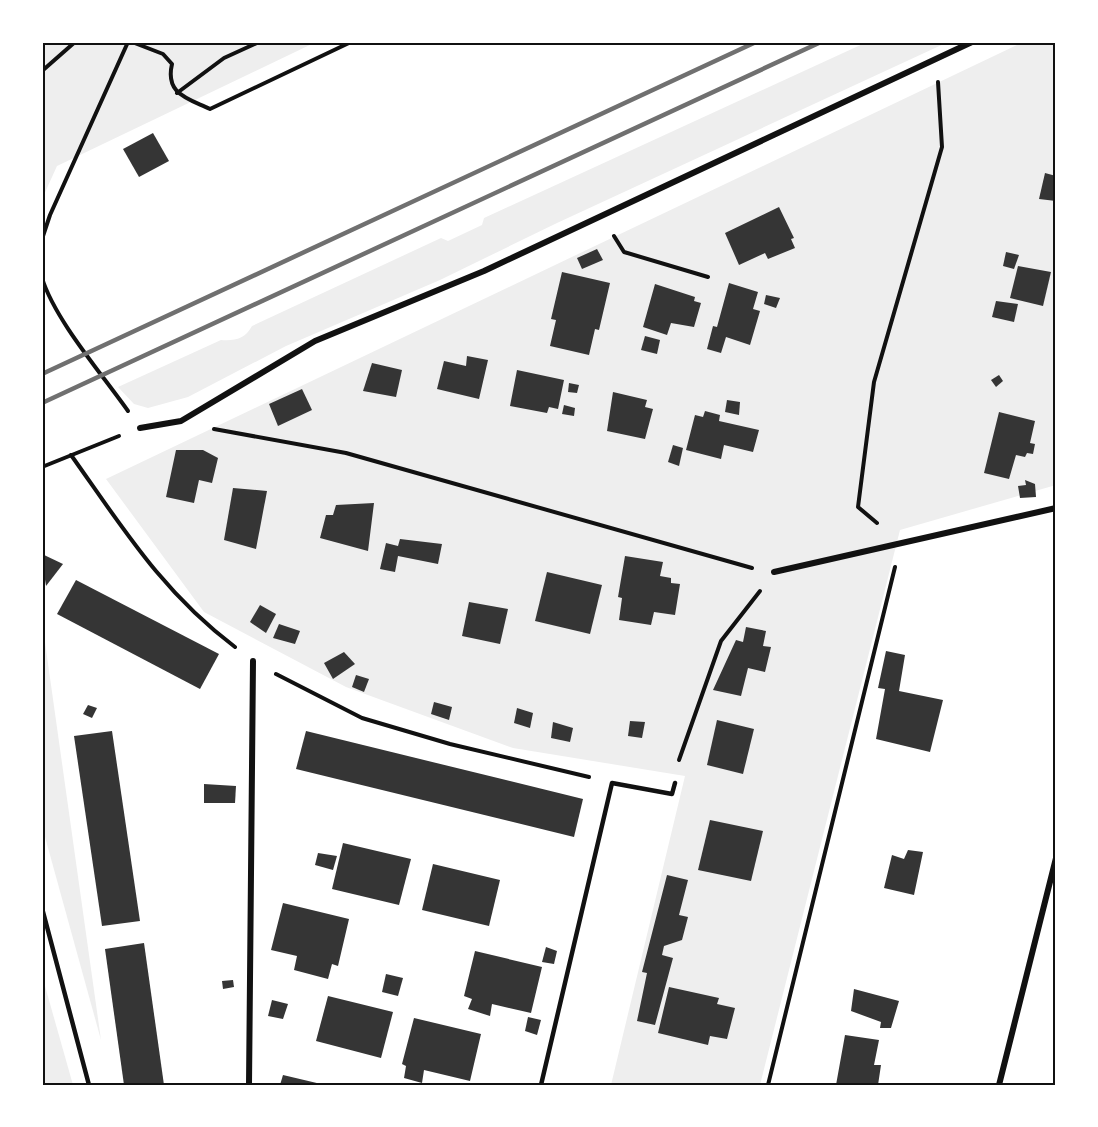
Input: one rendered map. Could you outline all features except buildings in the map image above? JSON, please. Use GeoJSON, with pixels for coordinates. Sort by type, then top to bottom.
{"type":"FeatureCollection","features":[{"type":"Feature","properties":{"kind":"street"},"geometry":{"type":"LineString","coordinates":[[140,428],[181,421],[315,341],[484,272],[604,213],[972,42]]}},
{"type":"Feature","properties":{"kind":"street"},"geometry":{"type":"LineString","coordinates":[[774,572],[1056,508]]}},
{"type":"Feature","properties":{"kind":"street"},"geometry":{"type":"LineString","coordinates":[[249,1085],[253,661]]}},
{"type":"Feature","properties":{"kind":"street"},"geometry":{"type":"LineString","coordinates":[[999,1085],[1056,858]]}},
{"type":"Feature","properties":{"kind":"lane"},"geometry":{"type":"LineString","coordinates":[[542,1085],[612,783],[672,794],[675,783]]}},
{"type":"Feature","properties":{"kind":"lane"},"geometry":{"type":"LineString","coordinates":[[42,908],[89,1085]]}},
{"type":"Feature","properties":{"kind":"path"},"geometry":{"type":"LineString","coordinates":[[42,71],[75,42]]}},
{"type":"Feature","properties":{"kind":"path"},"geometry":{"type":"LineString","coordinates":[[42,239],[50,215],[130,42],[164,54],[172,64],[169,77],[177,93],[210,109],[351,42]]}},
{"type":"Feature","properties":{"kind":"path"},"geometry":{"type":"LineString","coordinates":[[177,93],[224,58],[259,42]]}},
{"type":"Feature","properties":{"kind":"path"},"geometry":{"type":"LineString","coordinates":[[768,1085],[901,545],[858,507],[874,382],[942,147],[936,59]]}},
{"type":"Feature","properties":{"kind":"path"},"geometry":{"type":"LineString","coordinates":[[604,213],[624,252],[708,276]]}},
{"type":"Feature","properties":{"kind":"path"},"geometry":{"type":"LineString","coordinates":[[42,278],[44,292],[140,428],[42,467]]}},
{"type":"Feature","properties":{"kind":"path"},"geometry":{"type":"LineString","coordinates":[[181,421],[346,453],[735,565]]}},
{"type":"Feature","properties":{"kind":"path"},"geometry":{"type":"LineString","coordinates":[[71,455],[151,568],[215,632],[253,661],[362,718],[450,744],[612,783]]}},
{"type":"Feature","properties":{"kind":"path"},"geometry":{"type":"LineString","coordinates":[[675,783],[679,759],[721,641],[774,572]]}},
{"type":"Feature","properties":{"kind":"shaded area"},"geometry":{"type":"Polygon","coordinates":[[[42,42],[316,42],[57,166],[42,199],[42,42]]]}},
{"type":"Feature","properties":{"kind":"shaded area"},"geometry":{"type":"Polygon","coordinates":[[[867,42],[948,42],[557,223],[440,280],[286,346],[188,397],[148,408],[134,404],[118,387],[221,340],[239,338],[246,334],[252,326],[441,238],[448,241],[482,225],[484,218],[867,42]]]}},
{"type":"Feature","properties":{"kind":"shaded area"},"geometry":{"type":"Polygon","coordinates":[[[1023,42],[1056,42],[1056,485],[900,530],[760,1085],[611,1085],[685,776],[513,748],[346,687],[204,612],[106,479],[1023,42]]]}},
{"type":"Feature","properties":{"kind":"shaded area"},"geometry":{"type":"Polygon","coordinates":[[[42,621],[101,1040],[42,826],[42,621]]]}},
{"type":"Feature","properties":{"kind":"shaded area"},"geometry":{"type":"Polygon","coordinates":[[[43,979],[73,1085],[42,1085],[43,979]]]}},
{"type":"Feature","properties":{"kind":"railway"},"geometry":{"type":"LineString","coordinates":[[42,374],[756,42]]}},
{"type":"Feature","properties":{"kind":"railway"},"geometry":{"type":"LineString","coordinates":[[42,403],[821,42]]}}]}
